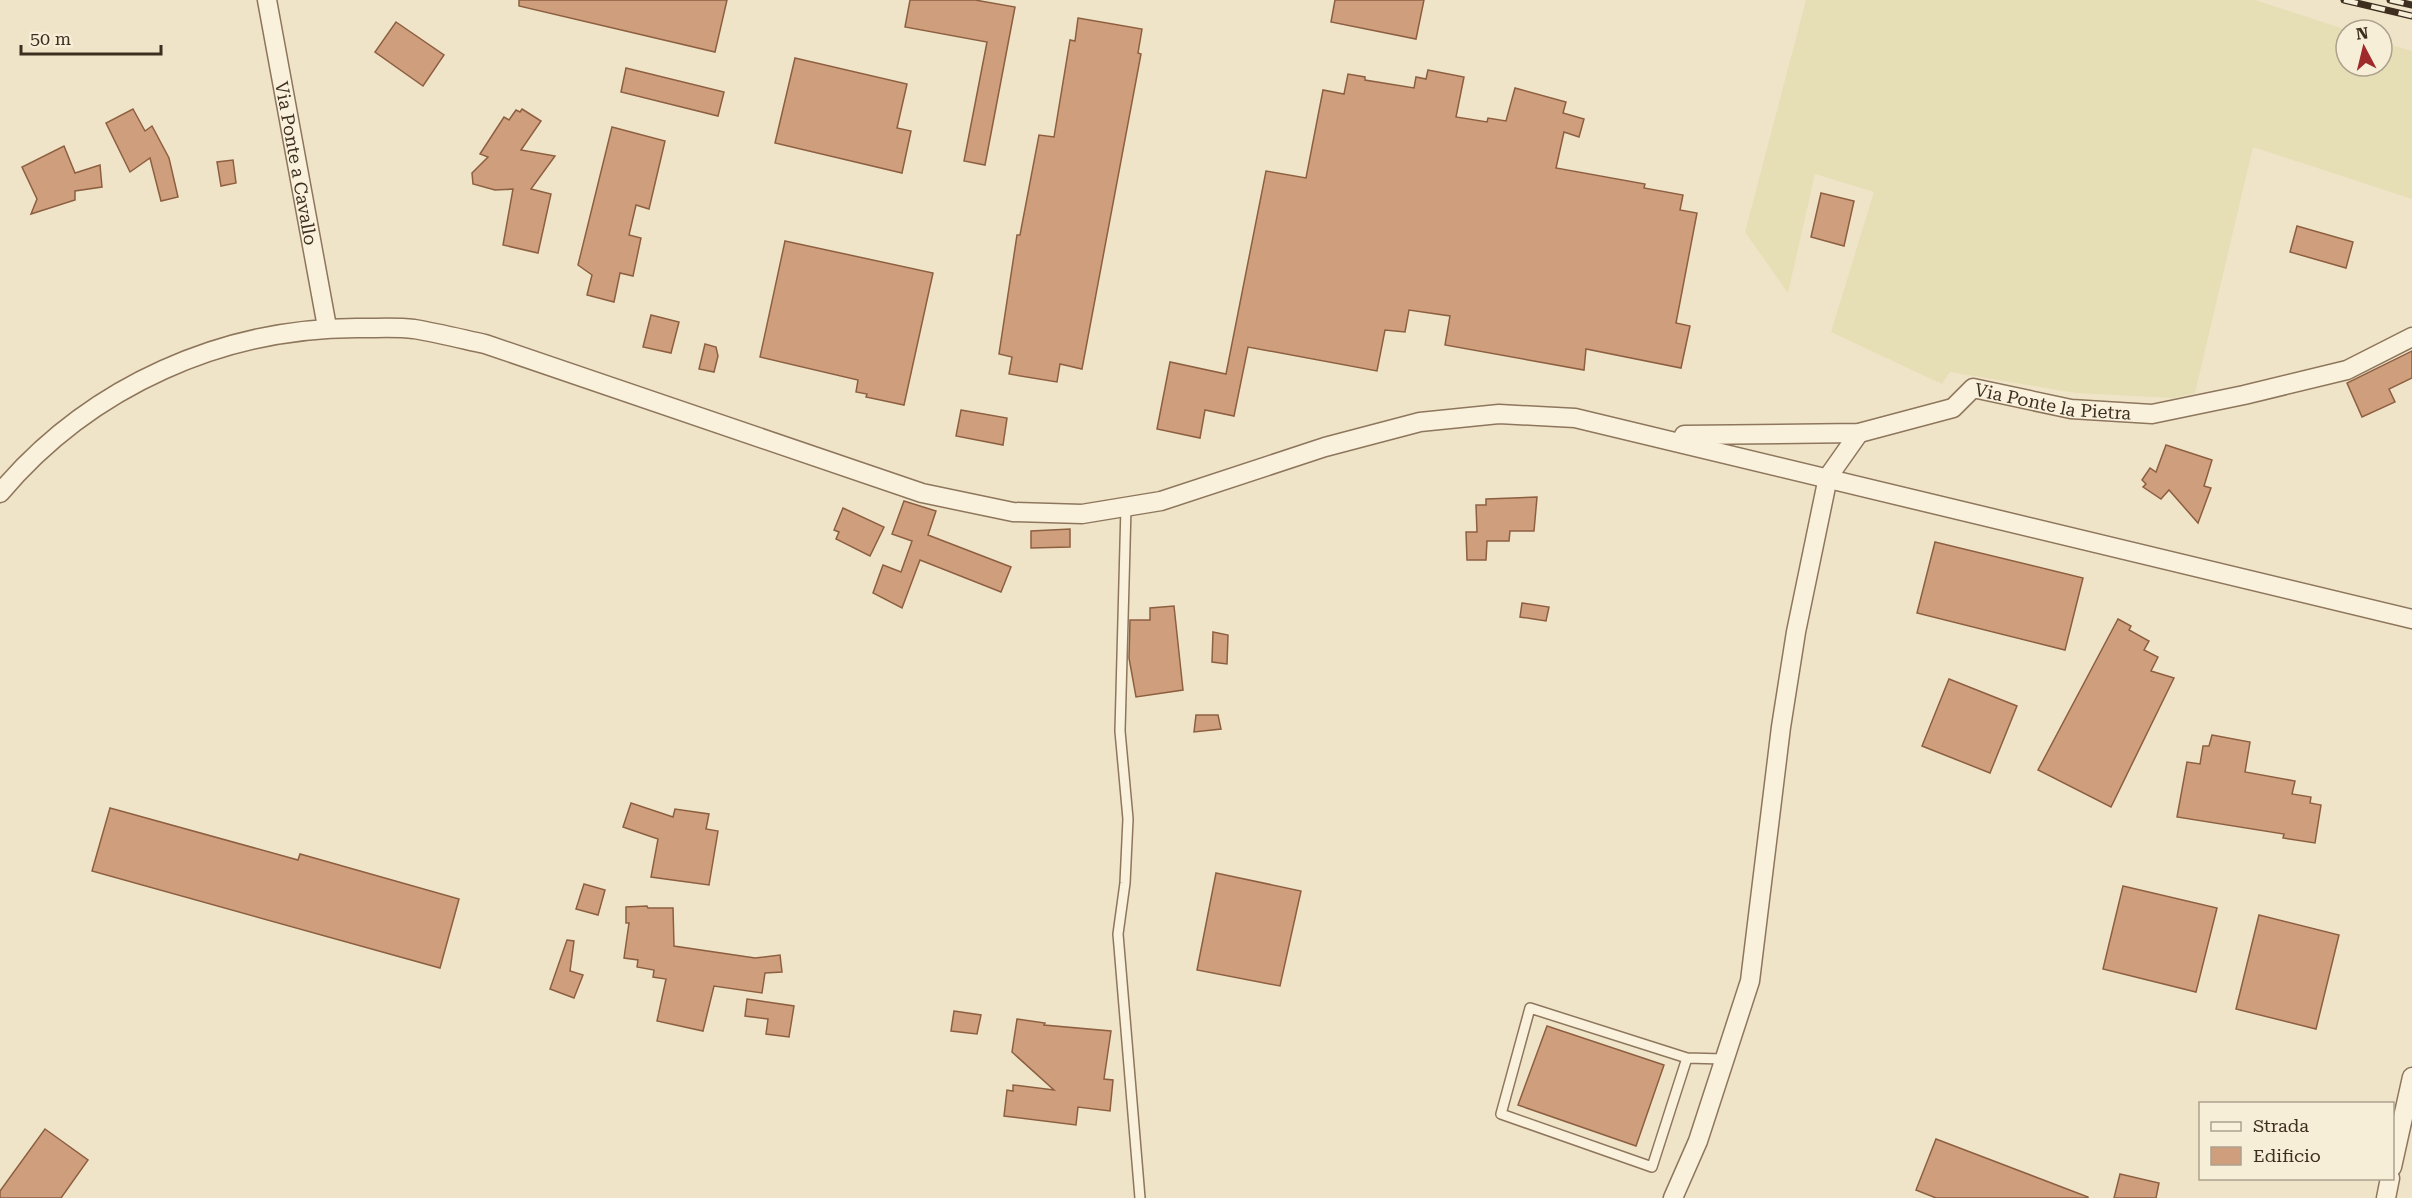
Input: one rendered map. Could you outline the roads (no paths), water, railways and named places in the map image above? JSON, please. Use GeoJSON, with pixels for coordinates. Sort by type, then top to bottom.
{"type":"FeatureCollection","features":[{"type":"Feature","properties":{"kind":"street","name":"Via Ponte a Cavallo"},"geometry":{"type":"LineString","coordinates":[[267,0],[327,327]]}},
{"type":"Feature","properties":{"kind":"street"},"geometry":{"type":"LineString","coordinates":[[0,493],[21,467],[91,409],[180,361],[258,336],[327,327],[412,329],[485,344],[934,495],[1013,512],[1082,514],[1161,501],[1325,447],[1419,422],[1498,414],[1575,418],[1658,435],[2412,619]]}},
{"type":"Feature","properties":{"kind":"street","name":"Via Ponte la Pietra"},"geometry":{"type":"LineString","coordinates":[[1658,435],[1859,433],[1953,408],[1973,388],[2071,409],[2152,414],[2347,370],[2412,338]]}},
{"type":"Feature","properties":{"kind":"street"},"geometry":{"type":"LineString","coordinates":[[1673,1198],[1698,1140],[1750,981],[1781,727],[1796,632],[1828,477],[1859,433]]}},
{"type":"Feature","properties":{"kind":"street"},"geometry":{"type":"LineString","coordinates":[[2394,1158],[2412,1077]]}},
{"type":"Feature","properties":{"kind":"street"},"geometry":{"type":"LineString","coordinates":[[2386,1198],[2390,1180]]}},
{"type":"Feature","properties":{"kind":"lane"},"geometry":{"type":"LineString","coordinates":[[1126,507],[1120,731],[1128,819],[1125,883],[1118,934],[1140,1198]]}},
{"type":"Feature","properties":{"kind":"lane"},"geometry":{"type":"LineString","coordinates":[[1688,1058],[1652,1167],[1502,1114],[1530,1008],[1688,1058],[1723,1059]]}},
{"type":"Feature","properties":{"kind":"railway"},"geometry":{"type":"LineString","coordinates":[[2344,0],[2412,16]]}},
{"type":"Feature","properties":{"kind":"railway"},"geometry":{"type":"LineString","coordinates":[[2390,0],[2412,5]]}}]}
